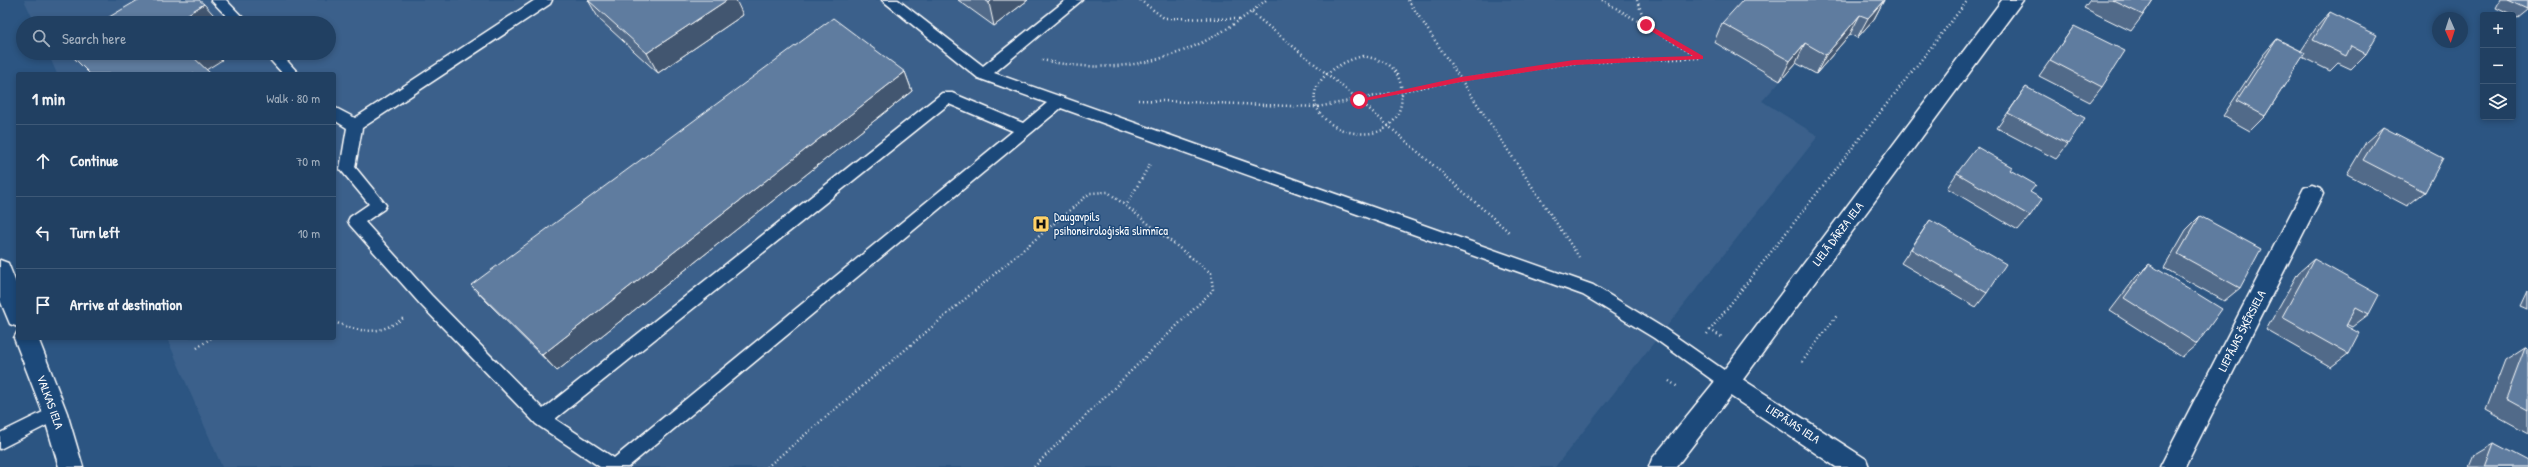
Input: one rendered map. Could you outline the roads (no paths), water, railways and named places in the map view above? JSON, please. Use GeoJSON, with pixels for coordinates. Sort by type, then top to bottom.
{"type":"FeatureCollection","features":[{"type":"Feature","properties":{"kind":"street","name":"LIELĀ DĀRZA IELA"},"geometry":{"type":"LineString","coordinates":[[1661,467],[1728,382],[2013,0]]}},
{"type":"Feature","properties":{"kind":"street","name":"LIEPĀJAS ŠĶĒRSIELA"},"geometry":{"type":"LineString","coordinates":[[2172,467],[2312,194]]}},
{"type":"Feature","properties":{"kind":"street"},"geometry":{"type":"LineString","coordinates":[[0,270],[16,312]]}},
{"type":"Feature","properties":{"kind":"street","name":"VALKAS IELA"},"geometry":{"type":"LineString","coordinates":[[27,340],[55,413],[71,467]]}},
{"type":"Feature","properties":{"kind":"street","name":"LIEPĀJAS IELA"},"geometry":{"type":"LineString","coordinates":[[1728,382],[1857,467]]}},
{"type":"Feature","properties":{"kind":"lane"},"geometry":{"type":"LineString","coordinates":[[218,0],[234,16]]}},
{"type":"Feature","properties":{"kind":"lane"},"geometry":{"type":"LineString","coordinates":[[545,0],[355,125],[347,170],[379,205],[355,221],[426,300],[542,418],[615,467],[1058,102]]}},
{"type":"Feature","properties":{"kind":"lane"},"geometry":{"type":"LineString","coordinates":[[889,0],[982,74],[1588,290],[1650,326],[1692,354],[1728,382]]}},
{"type":"Feature","properties":{"kind":"lane"},"geometry":{"type":"LineString","coordinates":[[982,74],[1075,0]]}},
{"type":"Feature","properties":{"kind":"lane"},"geometry":{"type":"LineString","coordinates":[[278,60],[290,72]]}},
{"type":"Feature","properties":{"kind":"lane"},"geometry":{"type":"LineString","coordinates":[[542,418],[947,96],[1025,130]]}},
{"type":"Feature","properties":{"kind":"lane"},"geometry":{"type":"LineString","coordinates":[[336,114],[355,125]]}},
{"type":"Feature","properties":{"kind":"lane"},"geometry":{"type":"LineString","coordinates":[[2,438],[55,413]]}},
{"type":"Feature","properties":{"kind":"place","name":"Daugavpils psihoneiroloģiskā slimnīca"},"geometry":{"type":"Point","coordinates":[1041,224]}}]}
